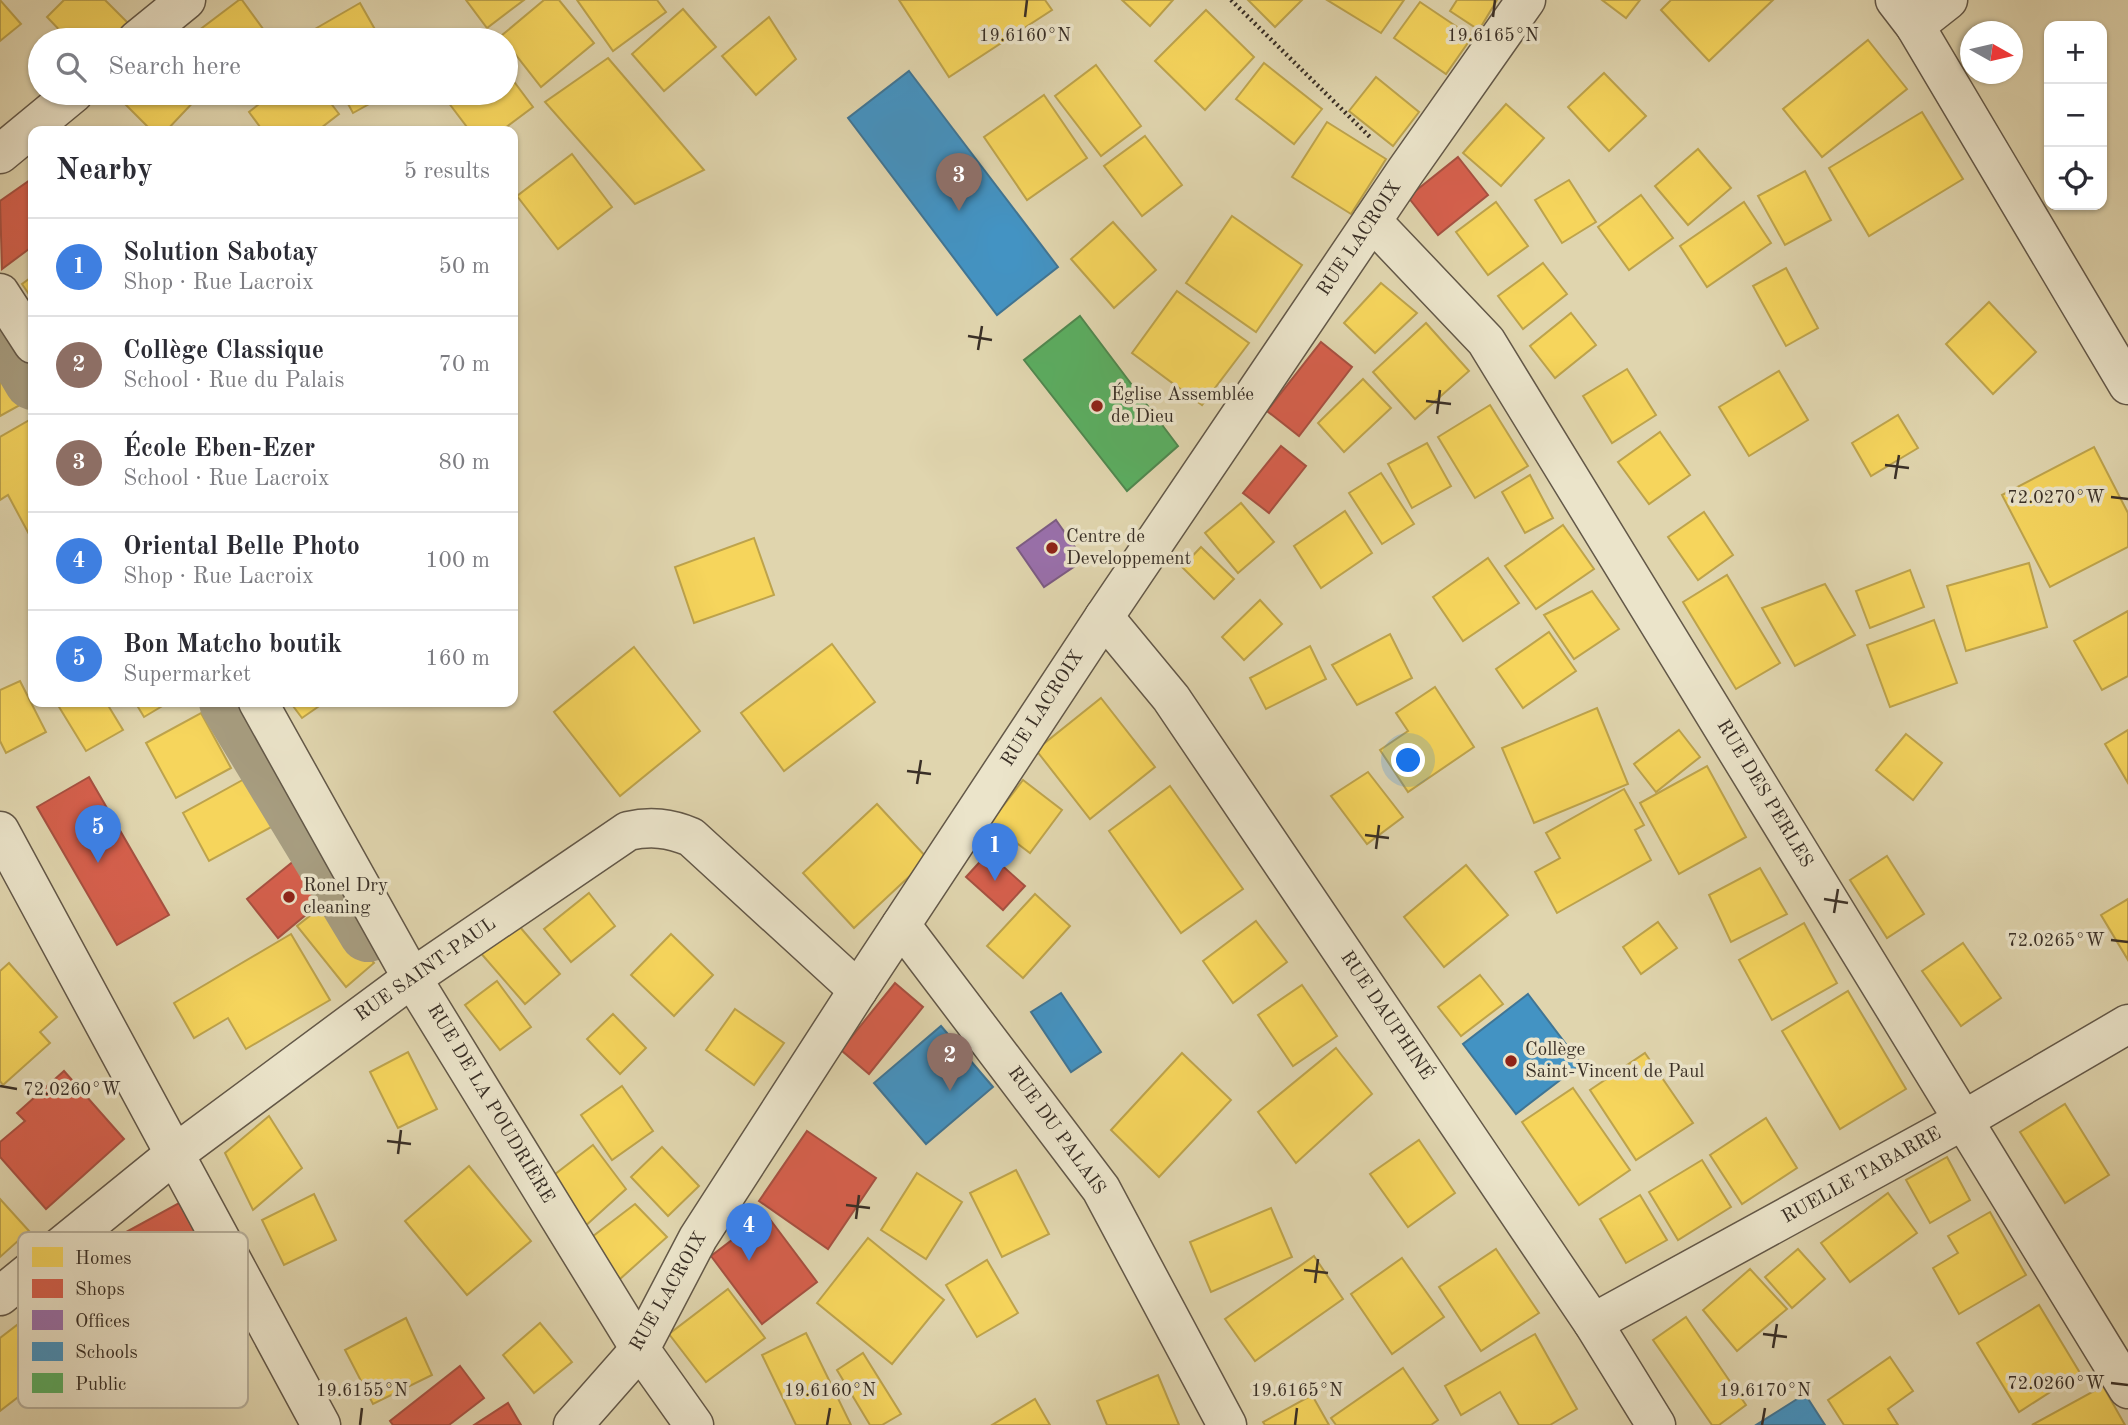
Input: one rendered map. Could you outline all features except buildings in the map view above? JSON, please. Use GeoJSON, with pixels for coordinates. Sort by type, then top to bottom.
{"type":"FeatureCollection","features":[{"type":"Feature","properties":{"kind":"street"},"geometry":{"type":"LineString","coordinates":[[152,28],[186,0]]}},
{"type":"Feature","properties":{"kind":"street","name":"RUE LACROIX"},"geometry":{"type":"LineString","coordinates":[[573,1425],[640,1349],[698,1238],[858,990],[1104,617],[1405,172],[1526,0]]}},
{"type":"Feature","properties":{"kind":"street"},"geometry":{"type":"LineString","coordinates":[[1948,0],[1905,13],[2117,341],[2128,385]]}},
{"type":"Feature","properties":{"kind":"street"},"geometry":{"type":"LineString","coordinates":[[34,126],[59,105]]}},
{"type":"Feature","properties":{"kind":"street"},"geometry":{"type":"LineString","coordinates":[[0,154],[28,131]]}},
{"type":"Feature","properties":{"kind":"street","name":"RUE DES PERLES"},"geometry":{"type":"LineString","coordinates":[[1372,221],[1486,341],[2128,1389]]}},
{"type":"Feature","properties":{"kind":"street"},"geometry":{"type":"LineString","coordinates":[[0,293],[28,336]]}},
{"type":"Feature","properties":{"kind":"street","name":"RUE DAUPHINÉ"},"geometry":{"type":"LineString","coordinates":[[1104,617],[1171,698],[1593,1323],[1656,1425]]}},
{"type":"Feature","properties":{"kind":"street","name":"RUE DE LA POUDRIÈRE"},"geometry":{"type":"LineString","coordinates":[[261,707],[412,978],[640,1349],[694,1425]]}},
{"type":"Feature","properties":{"kind":"street","name":"RUE SAINT-PAUL"},"geometry":{"type":"LineString","coordinates":[[79,1232],[176,1153],[412,978],[628,831],[649,827],[674,830],[691,837],[858,990]]}},
{"type":"Feature","properties":{"kind":"street"},"geometry":{"type":"LineString","coordinates":[[0,831],[218,1232]]}},
{"type":"Feature","properties":{"kind":"street","name":"RUE DU PALAIS"},"geometry":{"type":"LineString","coordinates":[[901,925],[1101,1189],[1227,1425]]}},
{"type":"Feature","properties":{"kind":"street","name":"RUELLE TABARRE"},"geometry":{"type":"LineString","coordinates":[[1593,1323],[1962,1121],[2128,1024]]}},
{"type":"Feature","properties":{"kind":"street","name":"RUE SAINT-PAUL"},"geometry":{"type":"LineString","coordinates":[[0,1296],[18,1281]]}},
{"type":"Feature","properties":{"kind":"street"},"geometry":{"type":"LineString","coordinates":[[248,1288],[321,1425]]}},
{"type":"Feature","properties":{"kind":"path"},"geometry":{"type":"LineString","coordinates":[[1231,0],[1405,172]]}},
{"type":"Feature","properties":{"kind":"waterway"},"geometry":{"type":"LineString","coordinates":[[0,326],[28,373]]}},
{"type":"Feature","properties":{"kind":"waterway"},"geometry":{"type":"LineString","coordinates":[[231,707],[368,933]]}},
{"type":"Feature","properties":{"kind":"place","name":"École Eben-Ezer"},"geometry":{"type":"Point","coordinates":[959,211]}},
{"type":"Feature","properties":{"kind":"place","name":"Église Assemblée de Dieu"},"geometry":{"type":"Point","coordinates":[1097,406]}},
{"type":"Feature","properties":{"kind":"place","name":"Centre de Developpement"},"geometry":{"type":"Point","coordinates":[1052,548]}},
{"type":"Feature","properties":{"kind":"place","name":"Bon Matcho boutik"},"geometry":{"type":"Point","coordinates":[98,863]}},
{"type":"Feature","properties":{"kind":"place","name":"Solution Sabotay"},"geometry":{"type":"Point","coordinates":[995,881]}},
{"type":"Feature","properties":{"kind":"place","name":"Ronel Dry cleaning"},"geometry":{"type":"Point","coordinates":[289,897]}},
{"type":"Feature","properties":{"kind":"place","name":"Collège Saint-Vincent de Paul"},"geometry":{"type":"Point","coordinates":[1511,1061]}},
{"type":"Feature","properties":{"kind":"place","name":"Collège Classique"},"geometry":{"type":"Point","coordinates":[950,1091]}},
{"type":"Feature","properties":{"kind":"place","name":"Oriental Belle Photo"},"geometry":{"type":"Point","coordinates":[749,1261]}}]}
